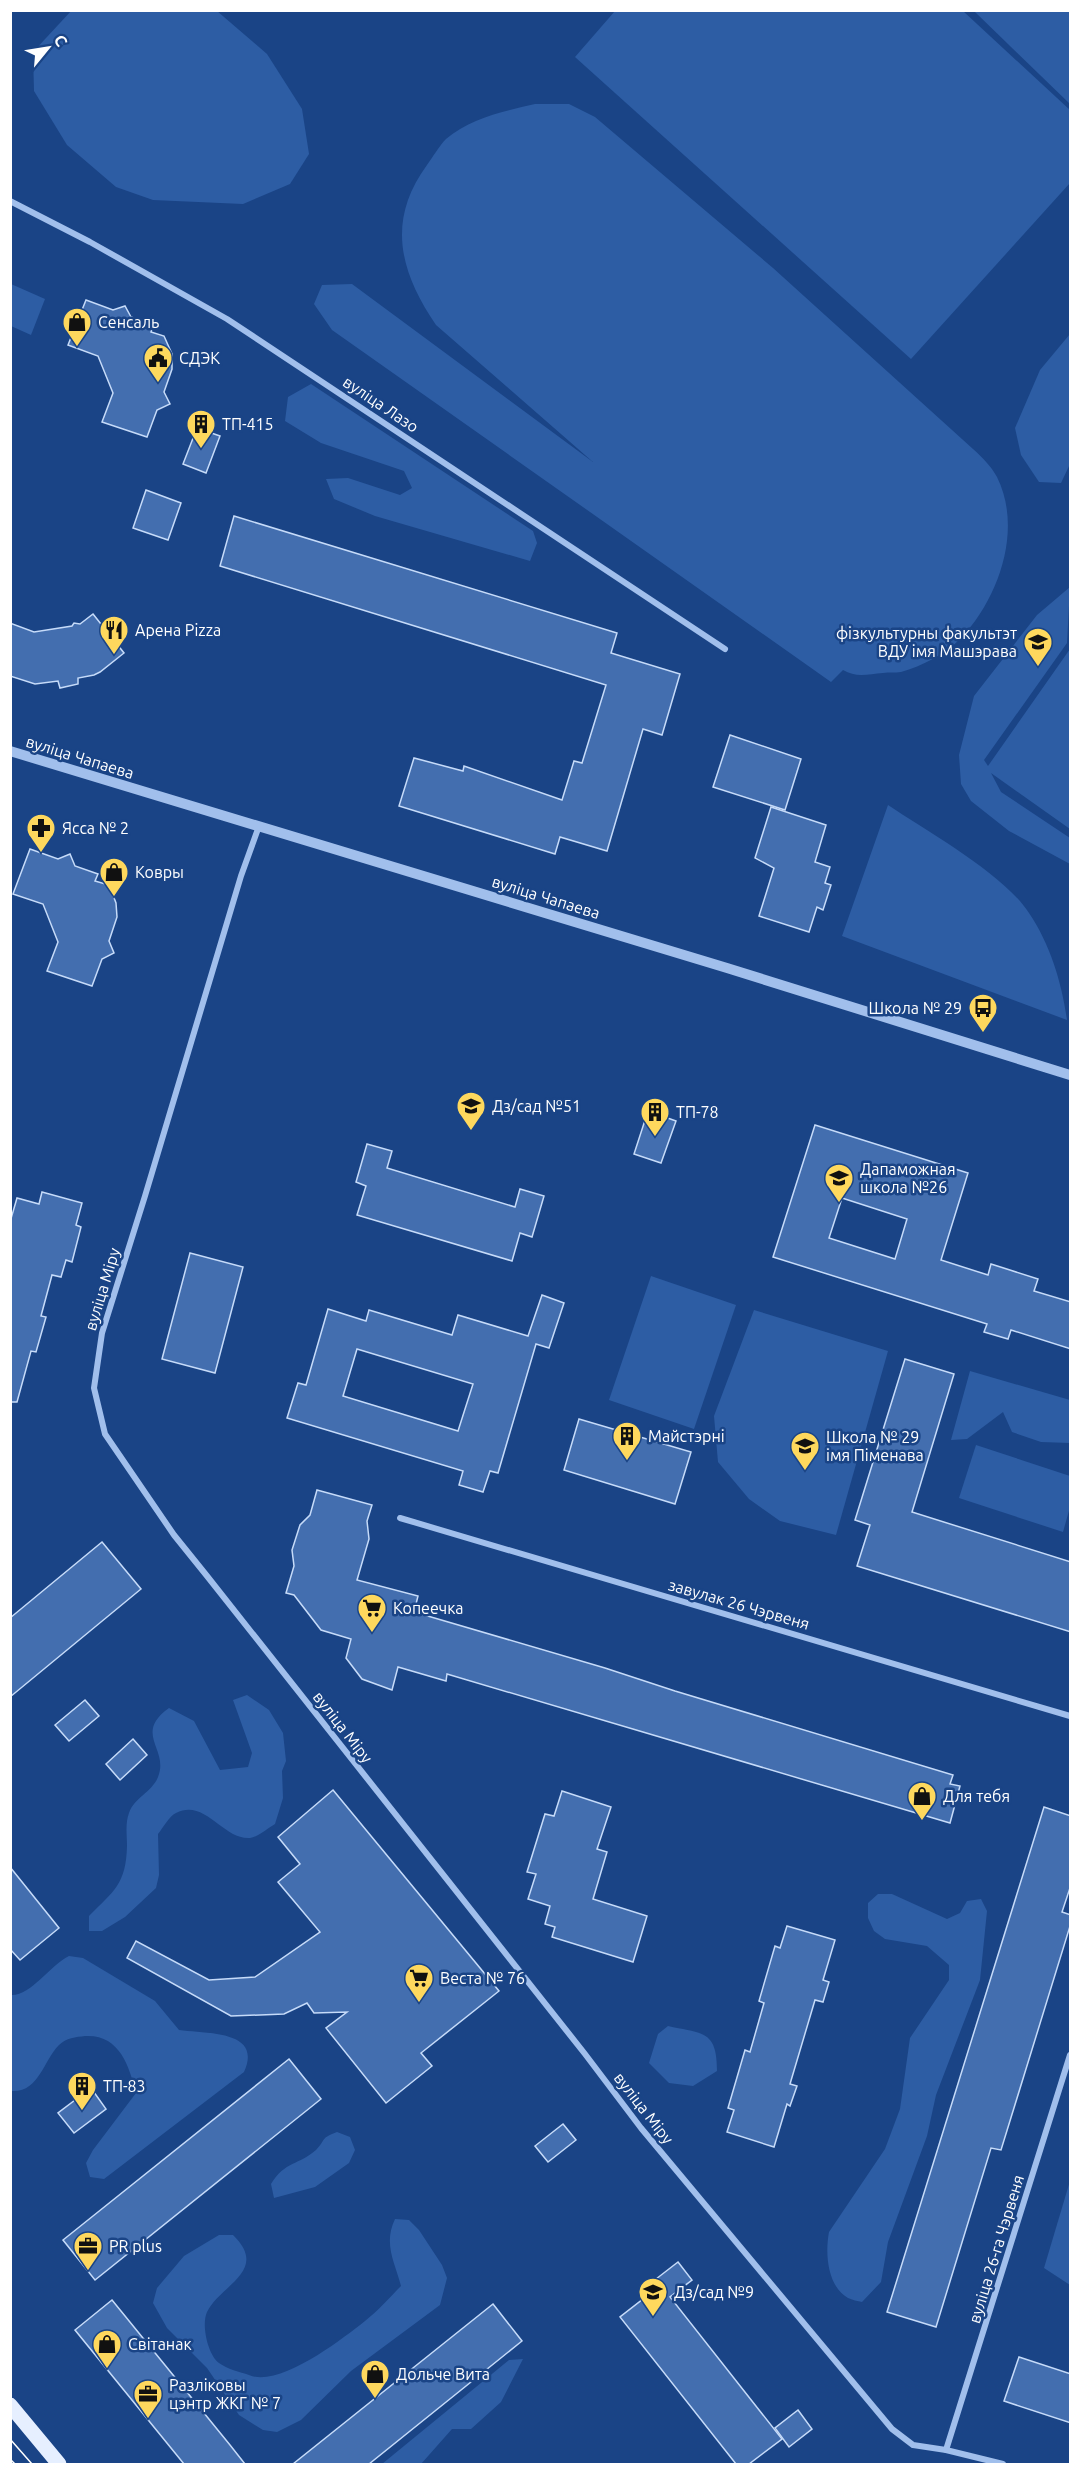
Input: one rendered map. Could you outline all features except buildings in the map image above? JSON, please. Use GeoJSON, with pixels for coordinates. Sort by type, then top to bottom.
{"type":"FeatureCollection","features":[{"type":"Feature","properties":{"kind":"main road"},"geometry":{"type":"LineString","coordinates":[[10,2406],[59,2464]]}},
{"type":"Feature","properties":{"kind":"street","name":"вуліца Лазо"},"geometry":{"type":"LineString","coordinates":[[10,201],[227,319],[726,649]]}},
{"type":"Feature","properties":{"kind":"street","name":"вуліца Чапаева"},"geometry":{"type":"LineString","coordinates":[[10,751],[727,968],[1071,1076]]}},
{"type":"Feature","properties":{"kind":"street","name":"вуліца Міру"},"geometry":{"type":"LineString","coordinates":[[259,826],[241,876],[102,1333],[94,1388],[105,1434],[181,1543],[641,2128],[892,2429],[913,2445],[946,2450],[1003,2464]]}},
{"type":"Feature","properties":{"kind":"street","name":"завулак 26 Чэрвеня"},"geometry":{"type":"LineString","coordinates":[[400,1518],[1071,1716]]}},
{"type":"Feature","properties":{"kind":"street","name":"вуліца 26-га Чэрвеня"},"geometry":{"type":"LineString","coordinates":[[946,2450],[1071,2055]]}},
{"type":"Feature","properties":{"kind":"shaded area"},"geometry":{"type":"Polygon","coordinates":[[[72,10],[217,11],[267,54],[302,109],[309,154],[290,184],[243,204],[153,200],[116,187],[67,145],[34,91],[33,52],[72,10]]]}},
{"type":"Feature","properties":{"kind":"shaded area"},"geometry":{"type":"Polygon","coordinates":[[[615,11],[963,11],[1070,110],[1070,183],[911,359],[575,57],[615,11]]]}},
{"type":"Feature","properties":{"kind":"shaded area"},"geometry":{"type":"Polygon","coordinates":[[[974,11],[1070,11],[1070,104],[974,11]]]}},
{"type":"Feature","properties":{"kind":"shaded area"},"geometry":{"type":"Polygon","coordinates":[[[535,104],[569,104],[595,117],[773,268],[992,469],[1004,497],[1008,518],[1003,562],[996,583],[975,622],[948,649],[925,663],[901,672],[857,675],[843,670],[831,682],[332,330],[314,304],[322,285],[352,284],[593,462],[436,325],[414,286],[403,246],[402,226],[406,206],[414,186],[446,139],[477,121],[535,104]]]}},
{"type":"Feature","properties":{"kind":"shaded area"},"geometry":{"type":"Polygon","coordinates":[[[11,284],[45,299],[31,335],[11,326],[11,284]]]}},
{"type":"Feature","properties":{"kind":"shaded area"},"geometry":{"type":"Polygon","coordinates":[[[1070,334],[1070,464],[1061,483],[1039,482],[1021,455],[1015,428],[1040,370],[1070,334]]]}},
{"type":"Feature","properties":{"kind":"shaded area"},"geometry":{"type":"Polygon","coordinates":[[[311,384],[533,531],[537,543],[530,561],[375,516],[334,499],[326,479],[348,478],[400,495],[412,488],[404,471],[321,443],[285,421],[288,397],[311,384]]]}},
{"type":"Feature","properties":{"kind":"shaded area","name":"фізкультурны факультэт ВДУ імя Машэрава"},"geometry":{"type":"Polygon","coordinates":[[[1070,587],[1067,643],[984,760],[988,766],[1070,649],[1070,829],[991,773],[1001,792],[1070,838],[1070,864],[1009,831],[971,801],[961,784],[959,755],[974,696],[1037,615],[1070,587]]]}},
{"type":"Feature","properties":{"kind":"shaded area"},"geometry":{"type":"Polygon","coordinates":[[[888,805],[964,854],[1002,883],[1017,898],[1029,913],[1049,951],[1062,992],[1067,1020],[842,936],[888,805]]]}},
{"type":"Feature","properties":{"kind":"shaded area"},"geometry":{"type":"Polygon","coordinates":[[[651,1276],[736,1305],[694,1429],[609,1400],[651,1276]]]}},
{"type":"Feature","properties":{"kind":"shaded area"},"geometry":{"type":"Polygon","coordinates":[[[754,1310],[888,1351],[836,1535],[780,1521],[749,1499],[718,1462],[714,1416],[754,1310]]]}},
{"type":"Feature","properties":{"kind":"shaded area"},"geometry":{"type":"Polygon","coordinates":[[[970,1371],[1070,1400],[1070,1443],[1041,1442],[1012,1432],[1003,1412],[967,1439],[951,1440],[970,1371]]]}},
{"type":"Feature","properties":{"kind":"shaded area"},"geometry":{"type":"Polygon","coordinates":[[[976,1445],[1070,1476],[1070,1507],[1063,1532],[959,1498],[976,1445]]]}},
{"type":"Feature","properties":{"kind":"shaded area"},"geometry":{"type":"Polygon","coordinates":[[[247,1695],[269,1710],[283,1733],[286,1761],[282,1771],[283,1798],[275,1824],[253,1837],[240,1837],[196,1811],[186,1810],[176,1813],[158,1834],[159,1875],[156,1888],[125,1917],[102,1931],[89,1931],[89,1916],[112,1893],[121,1878],[126,1859],[129,1813],[157,1780],[159,1774],[159,1756],[153,1733],[154,1725],[159,1717],[169,1708],[194,1721],[220,1770],[248,1767],[252,1753],[233,1700],[247,1695]]]}},
{"type":"Feature","properties":{"kind":"shaded area"},"geometry":{"type":"Polygon","coordinates":[[[878,1894],[892,1894],[947,1919],[960,1913],[967,1901],[981,1899],[987,1911],[980,1980],[936,2095],[927,2136],[888,2242],[881,2282],[862,2302],[848,2298],[836,2286],[829,2268],[827,2249],[829,2232],[885,2149],[900,2109],[910,2038],[949,1980],[949,1965],[927,1946],[885,1939],[874,1931],[868,1918],[868,1903],[878,1894]]]}},
{"type":"Feature","properties":{"kind":"shaded area"},"geometry":{"type":"Polygon","coordinates":[[[69,1956],[83,1958],[155,2001],[179,2030],[217,2034],[239,2041],[246,2048],[248,2058],[244,2072],[104,2179],[90,2177],[86,2163],[93,2150],[136,2093],[126,2062],[114,2046],[97,2037],[85,2036],[68,2039],[53,2052],[34,2082],[28,2087],[11,2091],[11,1995],[26,1991],[69,1956]]]}},
{"type":"Feature","properties":{"kind":"shaded area"},"geometry":{"type":"Polygon","coordinates":[[[668,2026],[706,2036],[714,2048],[717,2071],[693,2086],[669,2083],[649,2063],[658,2034],[668,2026]]]}},
{"type":"Feature","properties":{"kind":"shaded area"},"geometry":{"type":"Polygon","coordinates":[[[337,2132],[350,2137],[355,2150],[349,2163],[315,2187],[274,2198],[271,2184],[276,2177],[287,2167],[310,2155],[325,2138],[337,2132]]]}},
{"type":"Feature","properties":{"kind":"shaded area"},"geometry":{"type":"Polygon","coordinates":[[[1070,2181],[1070,2285],[1044,2268],[1070,2181]]]}},
{"type":"Feature","properties":{"kind":"shaded area"},"geometry":{"type":"Polygon","coordinates":[[[395,2219],[409,2220],[419,2230],[442,2265],[447,2278],[440,2305],[351,2371],[301,2420],[277,2432],[263,2430],[239,2415],[207,2368],[167,2328],[153,2303],[157,2288],[184,2256],[219,2235],[233,2235],[243,2248],[246,2258],[244,2268],[239,2277],[213,2302],[207,2312],[205,2332],[209,2347],[215,2359],[230,2369],[262,2377],[276,2375],[293,2369],[326,2350],[370,2317],[401,2286],[390,2245],[395,2219]]]}},
{"type":"Feature","properties":{"kind":"shaded area"},"geometry":{"type":"Polygon","coordinates":[[[523,2359],[501,2402],[471,2429],[452,2429],[421,2464],[382,2464],[509,2360],[523,2359]]]}},
{"type":"Feature","properties":{"kind":"tram line"},"geometry":{"type":"LineString","coordinates":[[10,2439],[32,2464]]}},
{"type":"Feature","properties":{"kind":"tram line"},"geometry":{"type":"LineString","coordinates":[[10,2459],[15,2464]]}},
{"type":"Feature","properties":{"kind":"place","name":"Сенсаль"},"geometry":{"type":"Point","coordinates":[77,348]}},
{"type":"Feature","properties":{"kind":"place","name":"СДЭК"},"geometry":{"type":"Point","coordinates":[158,384]}},
{"type":"Feature","properties":{"kind":"place","name":"ТП-415"},"geometry":{"type":"Point","coordinates":[201,450]}},
{"type":"Feature","properties":{"kind":"place","name":"Арена Pizza"},"geometry":{"type":"Point","coordinates":[114,656]}},
{"type":"Feature","properties":{"kind":"place","name":"фізкультурны факультэт ВДУ імя Машэрава"},"geometry":{"type":"Point","coordinates":[1038,668]}},
{"type":"Feature","properties":{"kind":"place","name":"Ясса № 2"},"geometry":{"type":"Point","coordinates":[41,854]}},
{"type":"Feature","properties":{"kind":"place","name":"Ковры"},"geometry":{"type":"Point","coordinates":[114,898]}},
{"type":"Feature","properties":{"kind":"place","name":"Школа № 29"},"geometry":{"type":"Point","coordinates":[983,1034]}},
{"type":"Feature","properties":{"kind":"place","name":"Дз/сад №51"},"geometry":{"type":"Point","coordinates":[471,1132]}},
{"type":"Feature","properties":{"kind":"place","name":"ТП-78"},"geometry":{"type":"Point","coordinates":[655,1138]}},
{"type":"Feature","properties":{"kind":"place","name":"Дапаможная школа №26"},"geometry":{"type":"Point","coordinates":[839,1204]}},
{"type":"Feature","properties":{"kind":"place","name":"Майстэрні"},"geometry":{"type":"Point","coordinates":[627,1462]}},
{"type":"Feature","properties":{"kind":"place","name":"Школа № 29 імя Піменава"},"geometry":{"type":"Point","coordinates":[805,1472]}},
{"type":"Feature","properties":{"kind":"place","name":"Копеечка"},"geometry":{"type":"Point","coordinates":[372,1634]}},
{"type":"Feature","properties":{"kind":"place","name":"Для тебя"},"geometry":{"type":"Point","coordinates":[922,1822]}},
{"type":"Feature","properties":{"kind":"place","name":"Веста № 76"},"geometry":{"type":"Point","coordinates":[419,2004]}},
{"type":"Feature","properties":{"kind":"place","name":"ТП-83"},"geometry":{"type":"Point","coordinates":[82,2112]}},
{"type":"Feature","properties":{"kind":"place","name":"PR plus"},"geometry":{"type":"Point","coordinates":[88,2272]}},
{"type":"Feature","properties":{"kind":"place","name":"Дз/сад №9"},"geometry":{"type":"Point","coordinates":[653,2318]}},
{"type":"Feature","properties":{"kind":"place","name":"Світанак"},"geometry":{"type":"Point","coordinates":[107,2370]}},
{"type":"Feature","properties":{"kind":"place","name":"Дольче Вита"},"geometry":{"type":"Point","coordinates":[375,2400]}},
{"type":"Feature","properties":{"kind":"place","name":"Разліковы цэнтр ЖКГ № 7"},"geometry":{"type":"Point","coordinates":[148,2420]}}]}
